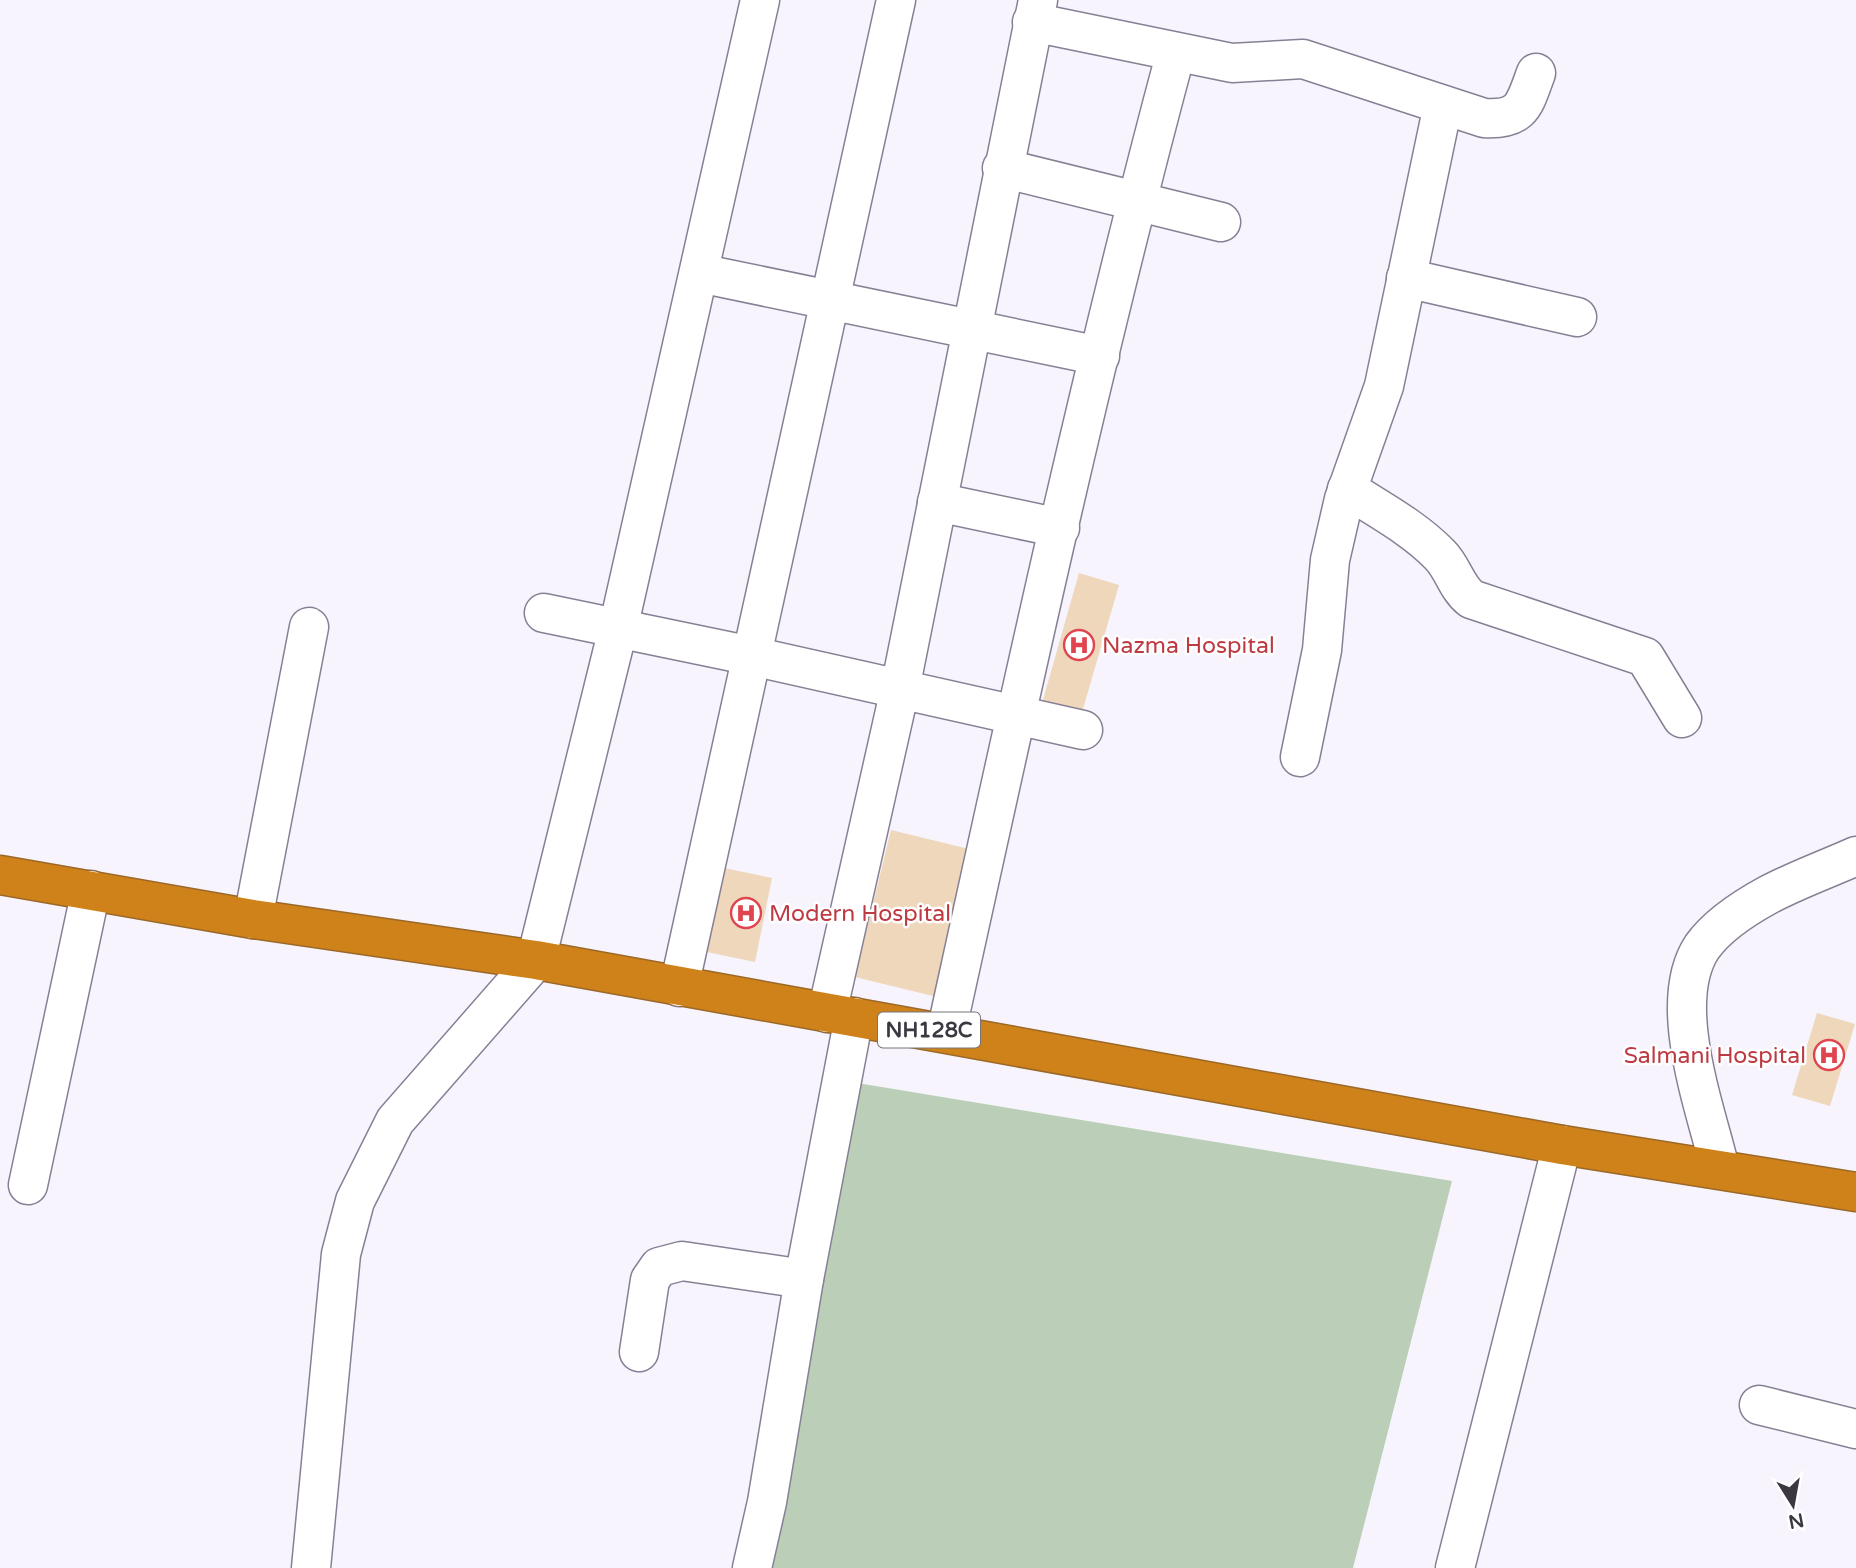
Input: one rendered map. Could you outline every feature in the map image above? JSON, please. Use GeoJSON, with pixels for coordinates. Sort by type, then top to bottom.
{"type":"FeatureCollection","features":[{"type":"Feature","properties":{"kind":"highway","name":"NH128C"},"geometry":{"type":"LineString","coordinates":[[0,875],[253,919],[536,960],[1562,1145],[1720,1169],[1853,1185]]}},
{"type":"Feature","properties":{"kind":"street"},"geometry":{"type":"LineString","coordinates":[[311,1568],[341,1254],[355,1201],[371,1163],[395,1121],[536,960],[618,629],[760,0]]}},
{"type":"Feature","properties":{"kind":"street"},"geometry":{"type":"LineString","coordinates":[[680,987],[896,0]]}},
{"type":"Feature","properties":{"kind":"street"},"geometry":{"type":"LineString","coordinates":[[752,1568],[767,1502],[804,1279],[840,1015],[900,689],[1035,11],[1176,52],[1232,64],[1303,59],[1484,118],[1511,117],[1523,107],[1536,73]]}},
{"type":"Feature","properties":{"kind":"street"},"geometry":{"type":"LineString","coordinates":[[946,1033],[1016,714],[1136,201],[1176,52]]}},
{"type":"Feature","properties":{"kind":"street"},"geometry":{"type":"LineString","coordinates":[[1300,757],[1322,650],[1331,560],[1347,489],[1384,386],[1443,105]]}},
{"type":"Feature","properties":{"kind":"street"},"geometry":{"type":"LineString","coordinates":[[1002,168],[1221,222]]}},
{"type":"Feature","properties":{"kind":"street"},"geometry":{"type":"LineString","coordinates":[[699,273],[1100,356]]}},
{"type":"Feature","properties":{"kind":"street"},"geometry":{"type":"LineString","coordinates":[[1406,278],[1577,317]]}},
{"type":"Feature","properties":{"kind":"street"},"geometry":{"type":"LineString","coordinates":[[1347,489],[1405,526],[1440,555],[1463,592],[1471,598],[1645,657],[1682,718]]}},
{"type":"Feature","properties":{"kind":"street"},"geometry":{"type":"LineString","coordinates":[[937,502],[1060,528]]}},
{"type":"Feature","properties":{"kind":"street"},"geometry":{"type":"LineString","coordinates":[[544,613],[752,656],[1083,730]]}},
{"type":"Feature","properties":{"kind":"street"},"geometry":{"type":"LineString","coordinates":[[253,919],[309,627]]}},
{"type":"Feature","properties":{"kind":"street"},"geometry":{"type":"LineString","coordinates":[[1720,1169],[1688,1036],[1685,1005],[1689,981],[1702,947],[1732,918],[1768,895],[1856,856]]}},
{"type":"Feature","properties":{"kind":"street"},"geometry":{"type":"LineString","coordinates":[[29,1185],[91,890]]}},
{"type":"Feature","properties":{"kind":"street"},"geometry":{"type":"LineString","coordinates":[[1455,1568],[1562,1145]]}},
{"type":"Feature","properties":{"kind":"street"},"geometry":{"type":"LineString","coordinates":[[639,1352],[650,1280],[659,1267],[682,1261],[804,1279]]}},
{"type":"Feature","properties":{"kind":"street"},"geometry":{"type":"LineString","coordinates":[[1759,1405],[1856,1429]]}},
{"type":"Feature","properties":{"kind":"green space"},"geometry":{"type":"Polygon","coordinates":[[[839,1080],[1452,1181],[1353,1568],[762,1568],[839,1080]]]}},
{"type":"Feature","properties":{"kind":"building"},"geometry":{"type":"Polygon","coordinates":[[[1079,573],[1119,585],[1078,726],[1039,714],[1079,573]]]}},
{"type":"Feature","properties":{"kind":"building"},"geometry":{"type":"Polygon","coordinates":[[[891,830],[973,850],[937,997],[855,977],[891,830]]]}},
{"type":"Feature","properties":{"kind":"building"},"geometry":{"type":"Polygon","coordinates":[[[719,867],[772,878],[755,962],[702,951],[719,867]]]}},
{"type":"Feature","properties":{"kind":"building"},"geometry":{"type":"Polygon","coordinates":[[[1817,1013],[1855,1024],[1830,1106],[1792,1095],[1817,1013]]]}},
{"type":"Feature","properties":{"kind":"place","name":"Nazma Hospital"},"geometry":{"type":"Point","coordinates":[1079,645]}},
{"type":"Feature","properties":{"kind":"place","name":"Modern Hospital"},"geometry":{"type":"Point","coordinates":[746,913]}},
{"type":"Feature","properties":{"kind":"place","name":"Salmani Hospital"},"geometry":{"type":"Point","coordinates":[1829,1055]}}]}
